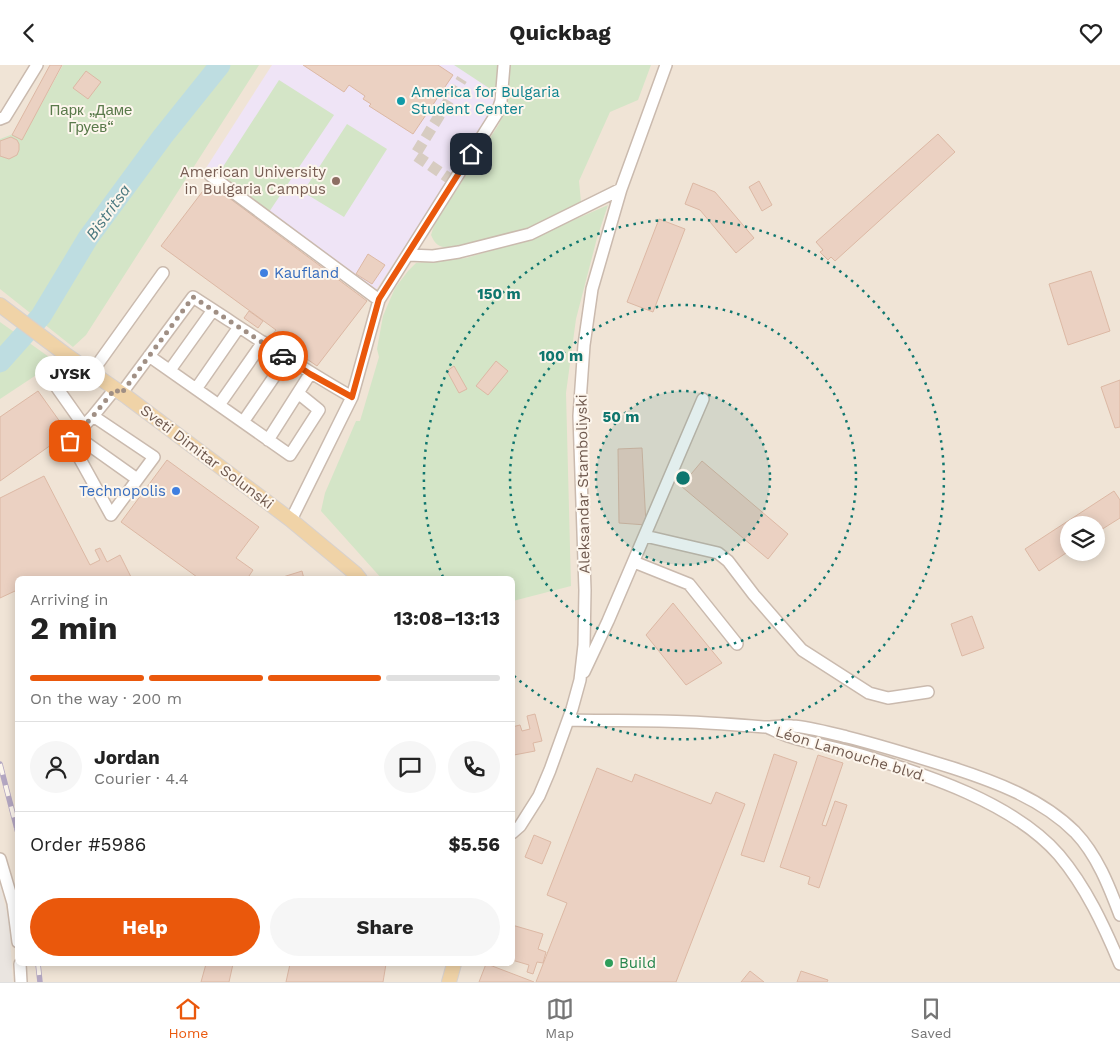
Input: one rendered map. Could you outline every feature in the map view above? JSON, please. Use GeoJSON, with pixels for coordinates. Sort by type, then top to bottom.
{"type":"FeatureCollection","features":[{"type":"Feature","properties":{"kind":"main road","name":"Sveti Dimitar Solunski"},"geometry":{"type":"LineString","coordinates":[[0,305],[291,520],[358,576]]}},
{"type":"Feature","properties":{"kind":"main road"},"geometry":{"type":"LineString","coordinates":[[449,982],[453,966]]}},
{"type":"Feature","properties":{"kind":"street"},"geometry":{"type":"LineString","coordinates":[[0,119],[5,117],[37,65]]}},
{"type":"Feature","properties":{"kind":"street"},"geometry":{"type":"LineString","coordinates":[[291,520],[352,397],[379,299],[497,113],[501,101],[504,65]]}},
{"type":"Feature","properties":{"kind":"street","name":"Aleksandar Stamboliyski"},"geometry":{"type":"LineString","coordinates":[[515,830],[520,826],[539,796],[550,771],[569,720],[580,680],[584,645],[585,589],[579,416],[584,345],[592,289],[620,189],[666,65]]}},
{"type":"Feature","properties":{"kind":"street"},"geometry":{"type":"LineString","coordinates":[[210,175],[379,299]]}},
{"type":"Feature","properties":{"kind":"street"},"geometry":{"type":"LineString","coordinates":[[408,255],[459,252],[530,234],[620,189]]}},
{"type":"Feature","properties":{"kind":"street"},"geometry":{"type":"LineString","coordinates":[[92,372],[164,273]]}},
{"type":"Feature","properties":{"kind":"street"},"geometry":{"type":"LineString","coordinates":[[93,416],[154,457],[111,515],[70,441],[93,416],[118,391],[149,356],[193,297],[310,374],[352,397]]}},
{"type":"Feature","properties":{"kind":"street"},"geometry":{"type":"LineString","coordinates":[[170,370],[213,310]]}},
{"type":"Feature","properties":{"kind":"street"},"geometry":{"type":"LineString","coordinates":[[196,389],[239,327]]}},
{"type":"Feature","properties":{"kind":"street"},"geometry":{"type":"LineString","coordinates":[[219,405],[263,342]]}},
{"type":"Feature","properties":{"kind":"street"},"geometry":{"type":"LineString","coordinates":[[149,356],[290,455],[319,411],[298,393]]}},
{"type":"Feature","properties":{"kind":"street"},"geometry":{"type":"LineString","coordinates":[[242,422],[287,358]]}},
{"type":"Feature","properties":{"kind":"street"},"geometry":{"type":"LineString","coordinates":[[268,439],[310,374]]}},
{"type":"Feature","properties":{"kind":"street"},"geometry":{"type":"LineString","coordinates":[[48,375],[84,426]]}},
{"type":"Feature","properties":{"kind":"street"},"geometry":{"type":"LineString","coordinates":[[580,680],[645,537],[703,399]]}},
{"type":"Feature","properties":{"kind":"street"},"geometry":{"type":"LineString","coordinates":[[75,435],[137,479]]}},
{"type":"Feature","properties":{"kind":"street"},"geometry":{"type":"LineString","coordinates":[[645,537],[718,553],[728,561],[754,595],[802,651],[869,693],[888,698],[928,692]]}},
{"type":"Feature","properties":{"kind":"street"},"geometry":{"type":"LineString","coordinates":[[634,562],[689,584],[737,644]]}},
{"type":"Feature","properties":{"kind":"street","name":"Léon Lamouche blvd."},"geometry":{"type":"LineString","coordinates":[[569,720],[690,722],[766,727],[792,726],[872,744],[959,770],[1035,801],[1064,821],[1077,834],[1097,863],[1120,915]]}},
{"type":"Feature","properties":{"kind":"street","name":"Léon Lamouche blvd."},"geometry":{"type":"LineString","coordinates":[[766,727],[790,737],[839,748],[916,773],[974,796],[1024,824],[1042,838],[1072,873],[1092,906],[1120,964]]}},
{"type":"Feature","properties":{"kind":"street"},"geometry":{"type":"LineString","coordinates":[[515,820],[528,814]]}},
{"type":"Feature","properties":{"kind":"street"},"geometry":{"type":"LineString","coordinates":[[0,859],[6,897],[14,903],[15,913]]}},
{"type":"Feature","properties":{"kind":"street"},"geometry":{"type":"LineString","coordinates":[[20,966],[20,982]]}},
{"type":"Feature","properties":{"kind":"shaded area"},"geometry":{"type":"Polygon","coordinates":[[[0,65],[1120,65],[1120,982],[0,982],[0,65]]]}},
{"type":"Feature","properties":{"kind":"shaded area","name":"American University in Bulgaria Campus"},"geometry":{"type":"Polygon","coordinates":[[[272,65],[499,65],[498,94],[488,120],[376,290],[206,168],[272,65]]]}},
{"type":"Feature","properties":{"kind":"shaded area"},"geometry":{"type":"Polygon","coordinates":[[[0,884],[9,921],[13,982],[0,982],[0,884]]]}},
{"type":"Feature","properties":{"kind":"green space","name":"Парк „Даме Груев“"},"geometry":{"type":"Polygon","coordinates":[[[63,65],[259,65],[86,335],[73,347],[0,289],[0,139],[13,134],[22,139],[63,65]]]}},
{"type":"Feature","properties":{"kind":"green space"},"geometry":{"type":"Polygon","coordinates":[[[454,65],[499,65],[498,94],[454,65]]]}},
{"type":"Feature","properties":{"kind":"green space"},"geometry":{"type":"Polygon","coordinates":[[[510,65],[651,65],[638,100],[610,112],[579,181],[581,202],[528,229],[449,248],[442,247],[436,243],[431,235],[434,225],[499,124],[508,101],[510,65]]]}},
{"type":"Feature","properties":{"kind":"green space"},"geometry":{"type":"Polygon","coordinates":[[[279,80],[334,115],[269,212],[217,176],[279,80]]]}},
{"type":"Feature","properties":{"kind":"green space"},"geometry":{"type":"Polygon","coordinates":[[[347,124],[387,149],[344,217],[303,192],[347,124]]]}},
{"type":"Feature","properties":{"kind":"green space"},"geometry":{"type":"Polygon","coordinates":[[[608,205],[597,238],[576,319],[566,393],[571,586],[515,600],[515,576],[379,576],[321,511],[325,493],[356,421],[360,421],[379,357],[377,349],[383,316],[395,288],[416,263],[466,258],[530,239],[608,205]]]}},
{"type":"Feature","properties":{"kind":"green space"},"geometry":{"type":"Polygon","coordinates":[[[0,322],[56,362],[0,399],[0,322]]]}},
{"type":"Feature","properties":{"kind":"building"},"geometry":{"type":"Polygon","coordinates":[[[50,65],[62,65],[22,140],[12,135],[50,65]]]}},
{"type":"Feature","properties":{"kind":"building","name":"America for Bulgaria Student Center"},"geometry":{"type":"Polygon","coordinates":[[[303,65],[438,65],[453,75],[413,134],[369,106],[371,104],[363,99],[365,96],[349,85],[344,92],[303,65]]]}},
{"type":"Feature","properties":{"kind":"building"},"geometry":{"type":"Polygon","coordinates":[[[86,71],[101,82],[88,99],[73,88],[86,71]]]}},
{"type":"Feature","properties":{"kind":"building"},"geometry":{"type":"Polygon","coordinates":[[[938,134],[955,152],[835,261],[831,257],[828,260],[820,252],[823,250],[816,242],[938,134]]]}},
{"type":"Feature","properties":{"kind":"building"},"geometry":{"type":"Polygon","coordinates":[[[11,137],[17,140],[19,150],[17,155],[9,159],[0,156],[0,141],[11,137]]]}},
{"type":"Feature","properties":{"kind":"building"},"geometry":{"type":"Polygon","coordinates":[[[759,181],[772,205],[762,211],[749,187],[759,181]]]}},
{"type":"Feature","properties":{"kind":"building","name":"Kaufland"},"geometry":{"type":"Polygon","coordinates":[[[209,183],[367,301],[317,366],[272,335],[276,330],[161,246],[209,183]]]}},
{"type":"Feature","properties":{"kind":"building"},"geometry":{"type":"Polygon","coordinates":[[[693,183],[715,192],[754,238],[736,253],[700,210],[685,204],[693,183]]]}},
{"type":"Feature","properties":{"kind":"building"},"geometry":{"type":"Polygon","coordinates":[[[659,219],[685,229],[653,312],[627,302],[659,219]]]}},
{"type":"Feature","properties":{"kind":"building"},"geometry":{"type":"Polygon","coordinates":[[[368,254],[385,265],[372,284],[356,274],[368,254]]]}},
{"type":"Feature","properties":{"kind":"building"},"geometry":{"type":"Polygon","coordinates":[[[1091,271],[1110,331],[1068,345],[1049,284],[1091,271]]]}},
{"type":"Feature","properties":{"kind":"building"},"geometry":{"type":"Polygon","coordinates":[[[249,311],[263,321],[258,328],[244,318],[249,311]]]}},
{"type":"Feature","properties":{"kind":"building"},"geometry":{"type":"Polygon","coordinates":[[[496,361],[508,371],[488,395],[476,386],[496,361]]]}},
{"type":"Feature","properties":{"kind":"building"},"geometry":{"type":"Polygon","coordinates":[[[454,366],[467,389],[459,393],[447,371],[454,366]]]}},
{"type":"Feature","properties":{"kind":"building"},"geometry":{"type":"Polygon","coordinates":[[[1120,380],[1120,427],[1115,428],[1101,387],[1120,380]]]}},
{"type":"Feature","properties":{"kind":"building"},"geometry":{"type":"Polygon","coordinates":[[[38,391],[68,433],[0,481],[0,417],[38,391]]]}},
{"type":"Feature","properties":{"kind":"building"},"geometry":{"type":"Polygon","coordinates":[[[642,448],[646,525],[619,523],[618,449],[642,448]]]}},
{"type":"Feature","properties":{"kind":"building","name":"Technopolis"},"geometry":{"type":"Polygon","coordinates":[[[167,460],[259,527],[236,558],[253,570],[249,576],[196,576],[121,522],[167,460]]]}},
{"type":"Feature","properties":{"kind":"building"},"geometry":{"type":"Polygon","coordinates":[[[702,461],[788,534],[768,559],[681,486],[702,461]]]}},
{"type":"Feature","properties":{"kind":"building"},"geometry":{"type":"Polygon","coordinates":[[[44,476],[90,565],[100,560],[95,550],[100,548],[107,562],[120,555],[130,576],[15,576],[15,591],[0,598],[0,498],[44,476]]]}},
{"type":"Feature","properties":{"kind":"building"},"geometry":{"type":"Polygon","coordinates":[[[1114,491],[1120,500],[1120,518],[1105,527],[1105,516],[1076,516],[1114,491]]]}},
{"type":"Feature","properties":{"kind":"building"},"geometry":{"type":"Polygon","coordinates":[[[1060,526],[1060,557],[1039,571],[1025,549],[1060,526]]]}},
{"type":"Feature","properties":{"kind":"building"},"geometry":{"type":"Polygon","coordinates":[[[302,571],[303,576],[286,576],[302,571]]]}},
{"type":"Feature","properties":{"kind":"building"},"geometry":{"type":"Polygon","coordinates":[[[673,603],[722,663],[686,685],[646,635],[673,603]]]}},
{"type":"Feature","properties":{"kind":"building"},"geometry":{"type":"Polygon","coordinates":[[[972,616],[984,648],[962,656],[951,624],[972,616]]]}},
{"type":"Feature","properties":{"kind":"building"},"geometry":{"type":"Polygon","coordinates":[[[535,714],[542,741],[533,743],[535,751],[515,755],[515,726],[520,725],[522,731],[530,729],[527,716],[535,714]]]}},
{"type":"Feature","properties":{"kind":"building"},"geometry":{"type":"Polygon","coordinates":[[[774,754],[797,762],[764,862],[741,855],[774,754]]]}},
{"type":"Feature","properties":{"kind":"building"},"geometry":{"type":"Polygon","coordinates":[[[818,755],[843,763],[822,825],[826,826],[835,801],[847,805],[819,888],[808,884],[810,877],[780,867],[818,755]]]}},
{"type":"Feature","properties":{"kind":"building"},"geometry":{"type":"Polygon","coordinates":[[[597,768],[632,782],[635,774],[711,804],[716,792],[745,804],[676,982],[536,982],[567,903],[547,895],[597,768]]]}},
{"type":"Feature","properties":{"kind":"building"},"geometry":{"type":"Polygon","coordinates":[[[534,835],[551,842],[542,864],[525,857],[534,835]]]}},
{"type":"Feature","properties":{"kind":"building"},"geometry":{"type":"Polygon","coordinates":[[[515,926],[543,934],[538,949],[546,952],[543,963],[537,962],[533,974],[527,972],[529,965],[515,961],[515,926]]]}},
{"type":"Feature","properties":{"kind":"building"},"geometry":{"type":"Polygon","coordinates":[[[205,966],[233,966],[229,982],[201,982],[205,966]]]}},
{"type":"Feature","properties":{"kind":"building"},"geometry":{"type":"Polygon","coordinates":[[[290,966],[386,966],[383,982],[286,982],[290,966]]]}},
{"type":"Feature","properties":{"kind":"building"},"geometry":{"type":"Polygon","coordinates":[[[485,966],[492,966],[534,982],[479,982],[485,966]]]}},
{"type":"Feature","properties":{"kind":"building"},"geometry":{"type":"Polygon","coordinates":[[[750,971],[764,982],[741,982],[750,971]]]}},
{"type":"Feature","properties":{"kind":"building"},"geometry":{"type":"Polygon","coordinates":[[[801,971],[828,980],[827,982],[797,982],[801,971]]]}},
{"type":"Feature","properties":{"kind":"waterway","name":"Bistritsa"},"geometry":{"type":"LineString","coordinates":[[0,362],[41,316],[88,238],[163,136],[220,65]]}},
{"type":"Feature","properties":{"kind":"tunnel"},"geometry":{"type":"LineString","coordinates":[[453,181],[415,155],[462,79]]}},
{"type":"Feature","properties":{"kind":"railway"},"geometry":{"type":"LineString","coordinates":[[0,764],[15,822]]}},
{"type":"Feature","properties":{"kind":"railway"},"geometry":{"type":"LineString","coordinates":[[38,966],[40,982]]}},
{"type":"Feature","properties":{"kind":"way so far"},"geometry":{"type":"LineString","coordinates":[[70,441],[115,389],[121,394],[193,297],[283,356]]}},
{"type":"Feature","properties":{"kind":"place","name":"America for Bulgaria Student Center"},"geometry":{"type":"Point","coordinates":[401,101]}},
{"type":"Feature","properties":{"kind":"place","name":"American University in Bulgaria Campus"},"geometry":{"type":"Point","coordinates":[336,181]}},
{"type":"Feature","properties":{"kind":"place","name":"Kaufland"},"geometry":{"type":"Point","coordinates":[264,273]}},
{"type":"Feature","properties":{"kind":"place","name":"JYSK"},"geometry":{"type":"Point","coordinates":[70,441]}},
{"type":"Feature","properties":{"kind":"place","name":"Technopolis"},"geometry":{"type":"Point","coordinates":[176,491]}},
{"type":"Feature","properties":{"kind":"place","name":"Build"},"geometry":{"type":"Point","coordinates":[609,963]}},
{"type":"Feature","properties":{"kind":"route"},"geometry":{"type":"LineString","coordinates":[[283,356],[310,374],[352,397],[379,299],[471,154]]}}]}
